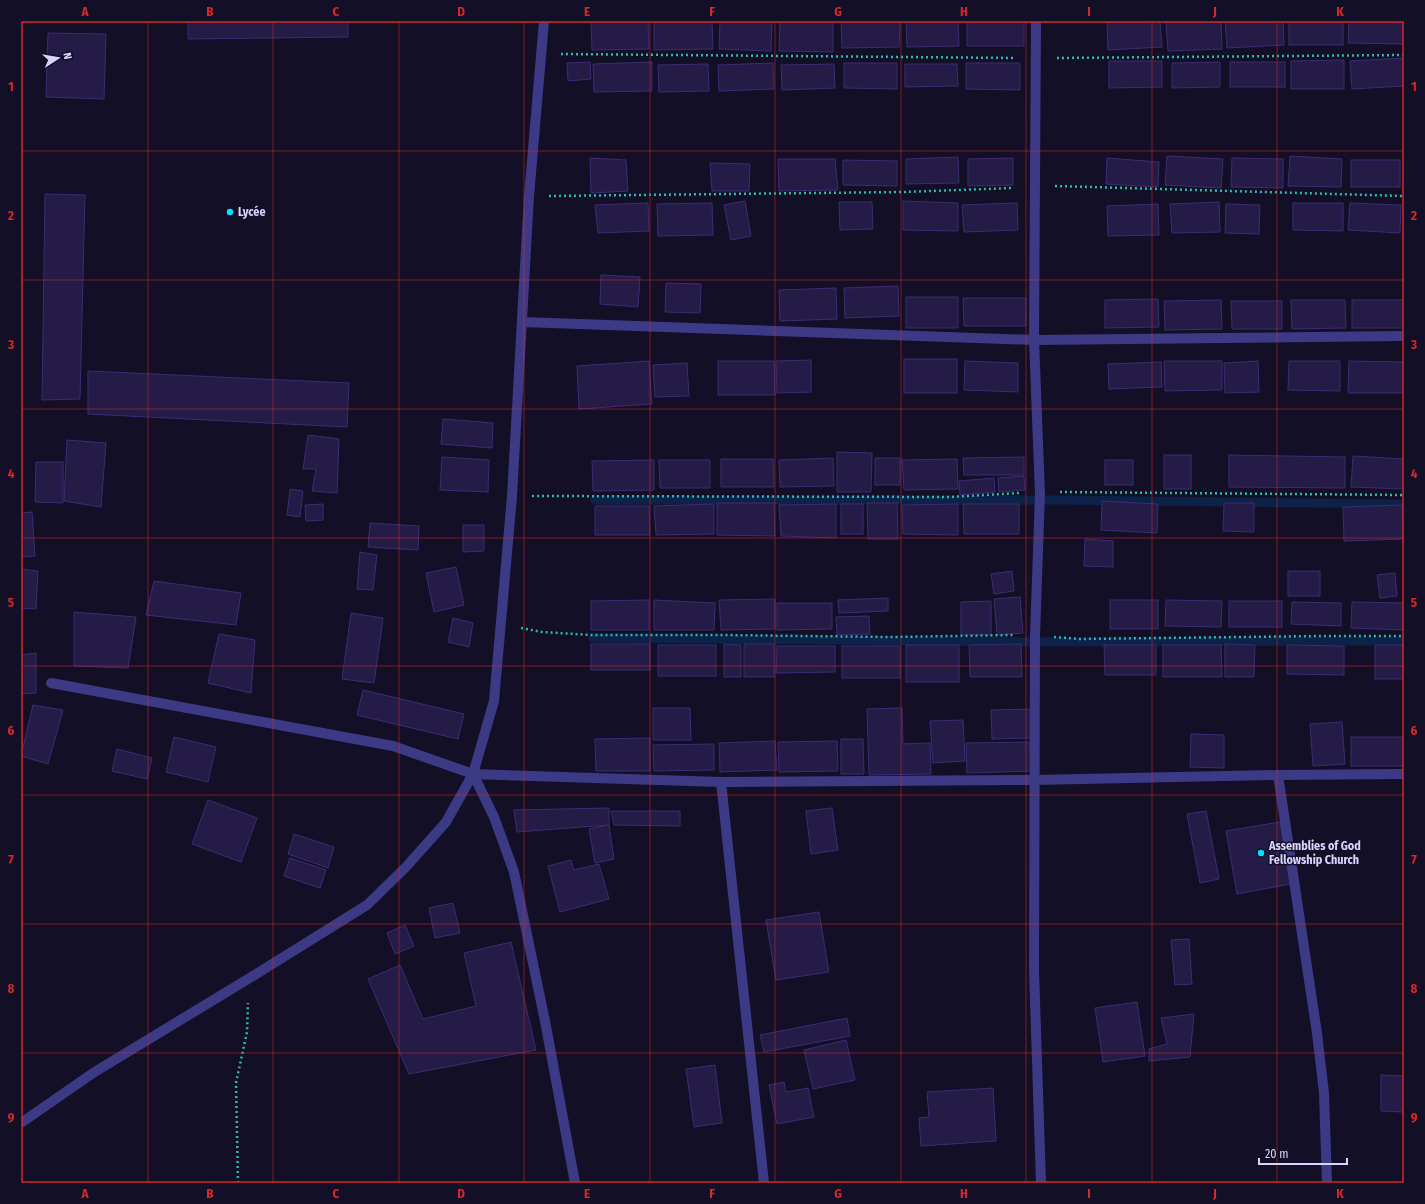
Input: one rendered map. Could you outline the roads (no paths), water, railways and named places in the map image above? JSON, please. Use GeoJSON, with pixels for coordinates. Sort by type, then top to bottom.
{"type":"FeatureCollection","features":[{"type":"Feature","properties":{"kind":"street"},"geometry":{"type":"LineString","coordinates":[[21,1123],[93,1073],[367,905],[406,867],[446,822],[473,774],[494,701],[512,496],[529,196],[544,21]]}},
{"type":"Feature","properties":{"kind":"street"},"geometry":{"type":"LineString","coordinates":[[1036,21],[1034,340],[1040,492],[1034,780],[1034,970],[1041,1183]]}},
{"type":"Feature","properties":{"kind":"street"},"geometry":{"type":"LineString","coordinates":[[522,322],[1034,340],[1404,336]]}},
{"type":"Feature","properties":{"kind":"street"},"geometry":{"type":"LineString","coordinates":[[52,683],[393,746],[473,774],[721,782],[1034,780],[1404,774]]}},
{"type":"Feature","properties":{"kind":"street"},"geometry":{"type":"LineString","coordinates":[[473,774],[494,817],[514,872],[545,1021],[575,1183]]}},
{"type":"Feature","properties":{"kind":"street"},"geometry":{"type":"LineString","coordinates":[[1278,775],[1318,1041],[1324,1093],[1327,1183]]}},
{"type":"Feature","properties":{"kind":"street"},"geometry":{"type":"LineString","coordinates":[[721,782],[764,1183]]}},
{"type":"Feature","properties":{"kind":"waterway"},"geometry":{"type":"LineString","coordinates":[[595,500],[1061,500],[1404,504]]}},
{"type":"Feature","properties":{"kind":"waterway"},"geometry":{"type":"LineString","coordinates":[[593,638],[1043,642],[1404,641]]}},
{"type":"Feature","properties":{"kind":"place","name":"Lycée"},"geometry":{"type":"Point","coordinates":[230,212]}},
{"type":"Feature","properties":{"kind":"place","name":"Assemblies of God Fellowship Church"},"geometry":{"type":"Point","coordinates":[1261,853]}}]}
